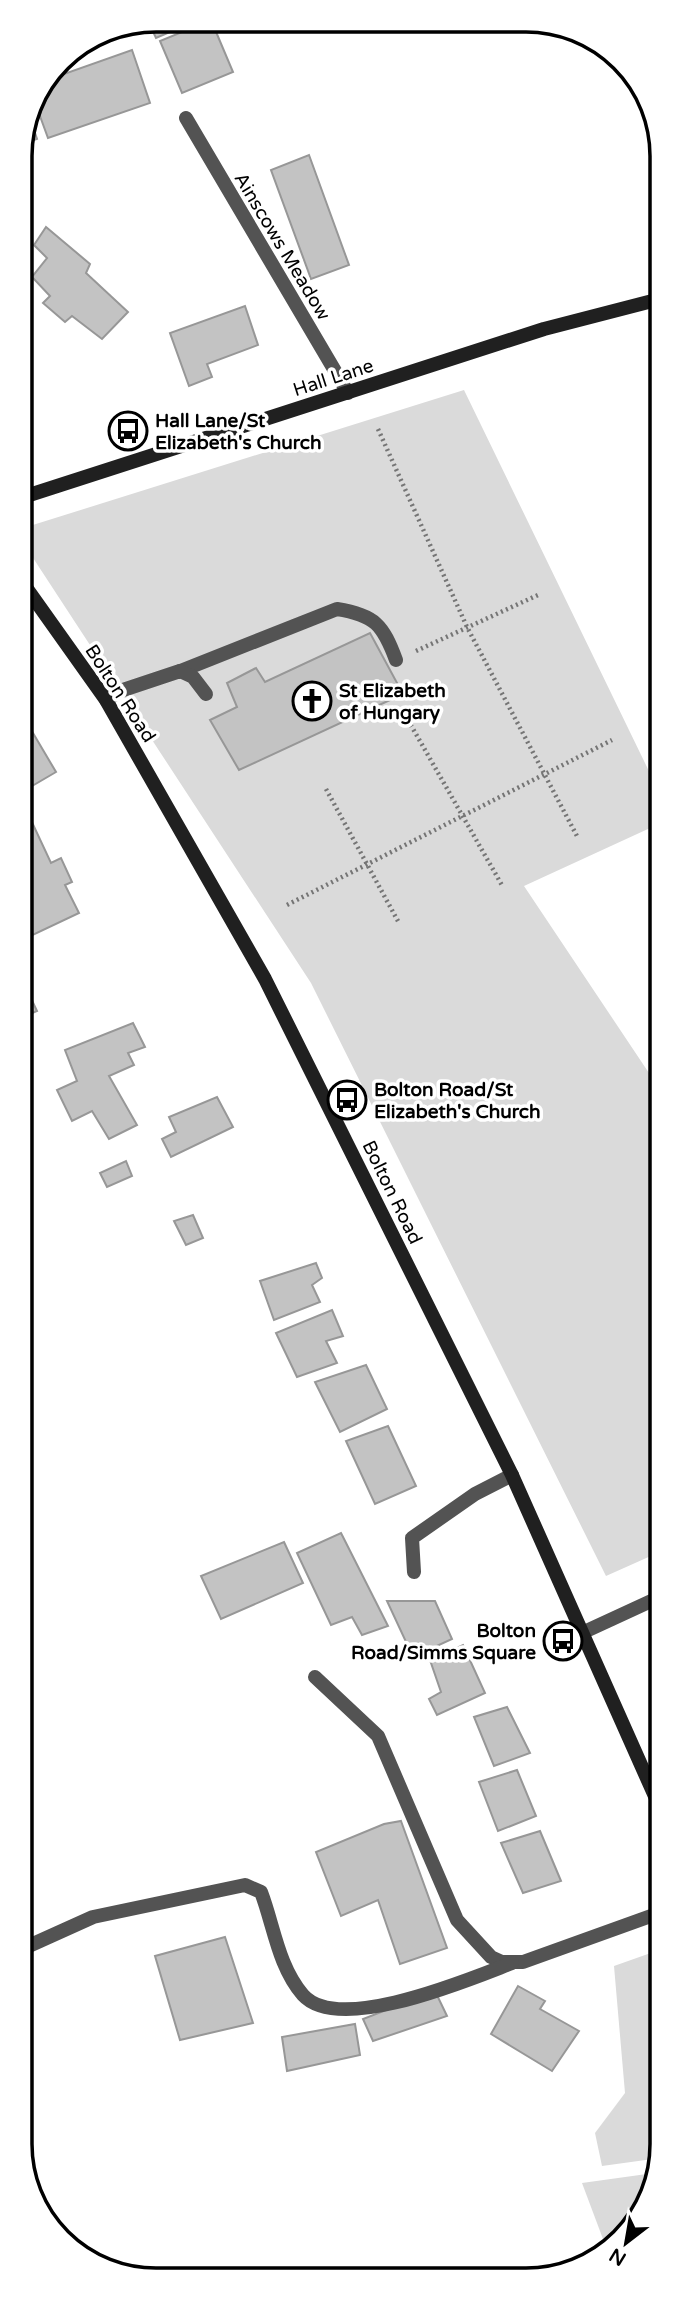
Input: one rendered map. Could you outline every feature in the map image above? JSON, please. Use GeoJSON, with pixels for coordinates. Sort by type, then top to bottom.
{"type":"FeatureCollection","features":[{"type":"Feature","properties":{"kind":"main road","name":"Hall Lane"},"geometry":{"type":"LineString","coordinates":[[32,494],[544,329],[650,302]]}},
{"type":"Feature","properties":{"kind":"main road","name":"Bolton Road"},"geometry":{"type":"LineString","coordinates":[[32,598],[106,700],[265,979],[512,1475],[650,1784]]}},
{"type":"Feature","properties":{"kind":"street","name":"Ainscows Meadow"},"geometry":{"type":"LineString","coordinates":[[186,118],[348,393]]}},
{"type":"Feature","properties":{"kind":"street"},"geometry":{"type":"LineString","coordinates":[[106,700],[120,691],[178,672],[337,609],[360,612],[374,620],[384,631],[396,660]]}},
{"type":"Feature","properties":{"kind":"street"},"geometry":{"type":"LineString","coordinates":[[178,672],[193,677],[206,694]]}},
{"type":"Feature","properties":{"kind":"street"},"geometry":{"type":"LineString","coordinates":[[414,1572],[412,1538],[475,1494],[512,1475]]}},
{"type":"Feature","properties":{"kind":"street"},"geometry":{"type":"LineString","coordinates":[[584,1632],[650,1602]]}},
{"type":"Feature","properties":{"kind":"street"},"geometry":{"type":"LineString","coordinates":[[315,1677],[378,1736],[457,1920],[491,1957],[512,1963]]}},
{"type":"Feature","properties":{"kind":"street"},"geometry":{"type":"LineString","coordinates":[[32,1944],[93,1917],[245,1885],[261,1892],[275,1942],[302,1994],[322,2006],[360,2007],[406,2000],[512,1963],[535,1958],[650,1916]]}},
{"type":"Feature","properties":{"kind":"path"},"geometry":{"type":"LineString","coordinates":[[378,429],[467,628],[578,838]]}},
{"type":"Feature","properties":{"kind":"path"},"geometry":{"type":"LineString","coordinates":[[396,660],[538,595]]}},
{"type":"Feature","properties":{"kind":"path"},"geometry":{"type":"LineString","coordinates":[[408,720],[503,887]]}},
{"type":"Feature","properties":{"kind":"path"},"geometry":{"type":"LineString","coordinates":[[287,905],[612,740]]}},
{"type":"Feature","properties":{"kind":"path"},"geometry":{"type":"LineString","coordinates":[[326,789],[399,923]]}},
{"type":"Feature","properties":{"kind":"shaded area"},"geometry":{"type":"Polygon","coordinates":[[[464,390],[650,773],[650,828],[524,886],[650,1075],[650,1556],[606,1576],[311,983],[32,556],[32,525],[464,390]]]}},
{"type":"Feature","properties":{"kind":"shaded area"},"geometry":{"type":"Polygon","coordinates":[[[650,1953],[650,2152],[649,2160],[602,2166],[595,2133],[625,2093],[614,1966],[650,1953]]]}},
{"type":"Feature","properties":{"kind":"shaded area"},"geometry":{"type":"Polygon","coordinates":[[[646,2174],[632,2208],[591,2208],[582,2183],[646,2174]]]}},
{"type":"Feature","properties":{"kind":"building"},"geometry":{"type":"Polygon","coordinates":[[[153,32],[170,32],[156,38],[153,32]]]}},
{"type":"Feature","properties":{"kind":"building"},"geometry":{"type":"Polygon","coordinates":[[[182,32],[216,32],[233,72],[182,93],[160,41],[182,32]]]}},
{"type":"Feature","properties":{"kind":"building"},"geometry":{"type":"Polygon","coordinates":[[[132,50],[150,103],[48,138],[39,114],[48,93],[61,75],[132,50]]]}},
{"type":"Feature","properties":{"kind":"building"},"geometry":{"type":"Polygon","coordinates":[[[309,155],[349,265],[311,279],[271,170],[309,155]]]}},
{"type":"Feature","properties":{"kind":"building"},"geometry":{"type":"Polygon","coordinates":[[[46,227],[90,264],[86,273],[128,312],[102,339],[72,316],[65,322],[43,303],[50,296],[32,277],[47,258],[34,245],[46,227]]]}},
{"type":"Feature","properties":{"kind":"building"},"geometry":{"type":"Polygon","coordinates":[[[245,306],[258,345],[207,364],[212,377],[189,386],[170,333],[245,306]]]}},
{"type":"Feature","properties":{"kind":"building","name":"St Elizabeth of Hungary"},"geometry":{"type":"Polygon","coordinates":[[[370,633],[403,694],[239,770],[210,720],[237,707],[227,683],[256,668],[265,682],[370,633]]]}},
{"type":"Feature","properties":{"kind":"building"},"geometry":{"type":"Polygon","coordinates":[[[32,731],[56,772],[32,786],[32,731]]]}},
{"type":"Feature","properties":{"kind":"building"},"geometry":{"type":"Polygon","coordinates":[[[32,822],[51,863],[61,858],[72,882],[65,885],[79,913],[32,935],[32,822]]]}},
{"type":"Feature","properties":{"kind":"building"},"geometry":{"type":"Polygon","coordinates":[[[32,1000],[37,1011],[32,1013],[32,1000]]]}},
{"type":"Feature","properties":{"kind":"building"},"geometry":{"type":"Polygon","coordinates":[[[133,1023],[145,1047],[128,1053],[134,1065],[109,1076],[137,1125],[109,1139],[92,1111],[72,1121],[57,1090],[77,1081],[65,1050],[133,1023]]]}},
{"type":"Feature","properties":{"kind":"building"},"geometry":{"type":"Polygon","coordinates":[[[217,1097],[233,1127],[171,1157],[162,1139],[176,1132],[169,1117],[217,1097]]]}},
{"type":"Feature","properties":{"kind":"building"},"geometry":{"type":"Polygon","coordinates":[[[126,1161],[132,1176],[107,1187],[100,1173],[126,1161]]]}},
{"type":"Feature","properties":{"kind":"building"},"geometry":{"type":"Polygon","coordinates":[[[193,1215],[203,1238],[186,1245],[174,1221],[193,1215]]]}},
{"type":"Feature","properties":{"kind":"building"},"geometry":{"type":"Polygon","coordinates":[[[316,1263],[322,1278],[312,1285],[320,1302],[274,1320],[260,1281],[316,1263]]]}},
{"type":"Feature","properties":{"kind":"building"},"geometry":{"type":"Polygon","coordinates":[[[332,1310],[343,1336],[326,1341],[337,1363],[297,1377],[276,1333],[332,1310]]]}},
{"type":"Feature","properties":{"kind":"building"},"geometry":{"type":"Polygon","coordinates":[[[366,1365],[387,1409],[340,1432],[315,1382],[366,1365]]]}},
{"type":"Feature","properties":{"kind":"building"},"geometry":{"type":"Polygon","coordinates":[[[388,1426],[416,1486],[375,1504],[346,1441],[388,1426]]]}},
{"type":"Feature","properties":{"kind":"building"},"geometry":{"type":"Polygon","coordinates":[[[341,1533],[388,1626],[362,1635],[352,1617],[331,1625],[297,1553],[341,1533]]]}},
{"type":"Feature","properties":{"kind":"building"},"geometry":{"type":"Polygon","coordinates":[[[284,1542],[303,1583],[221,1619],[201,1576],[284,1542]]]}},
{"type":"Feature","properties":{"kind":"building"},"geometry":{"type":"Polygon","coordinates":[[[387,1601],[435,1601],[452,1639],[413,1657],[387,1601]]]}},
{"type":"Feature","properties":{"kind":"building"},"geometry":{"type":"Polygon","coordinates":[[[463,1645],[485,1693],[437,1715],[429,1699],[441,1692],[430,1660],[463,1645]]]}},
{"type":"Feature","properties":{"kind":"building"},"geometry":{"type":"Polygon","coordinates":[[[507,1707],[530,1753],[494,1766],[474,1717],[507,1707]]]}},
{"type":"Feature","properties":{"kind":"building"},"geometry":{"type":"Polygon","coordinates":[[[517,1770],[536,1816],[498,1831],[479,1782],[517,1770]]]}},
{"type":"Feature","properties":{"kind":"building"},"geometry":{"type":"Polygon","coordinates":[[[401,1821],[447,1948],[400,1964],[378,1900],[341,1916],[316,1852],[384,1824],[401,1821]]]}},
{"type":"Feature","properties":{"kind":"building"},"geometry":{"type":"Polygon","coordinates":[[[540,1831],[561,1881],[523,1893],[501,1843],[540,1831]]]}},
{"type":"Feature","properties":{"kind":"building"},"geometry":{"type":"Polygon","coordinates":[[[225,1937],[253,2023],[180,2040],[155,1956],[225,1937]]]}},
{"type":"Feature","properties":{"kind":"building"},"geometry":{"type":"Polygon","coordinates":[[[518,1986],[545,2001],[540,2009],[579,2031],[552,2071],[491,2034],[518,1986]]]}},
{"type":"Feature","properties":{"kind":"building"},"geometry":{"type":"Polygon","coordinates":[[[435,1991],[447,2016],[373,2041],[363,2019],[435,1991]]]}},
{"type":"Feature","properties":{"kind":"building"},"geometry":{"type":"Polygon","coordinates":[[[355,2024],[360,2055],[287,2071],[282,2037],[355,2024]]]}},
{"type":"Feature","properties":{"kind":"place","name":"Hall Lane/St Elizabeth's Church"},"geometry":{"type":"Point","coordinates":[128,431]}},
{"type":"Feature","properties":{"kind":"place","name":"St Elizabeth of Hungary"},"geometry":{"type":"Point","coordinates":[312,701]}},
{"type":"Feature","properties":{"kind":"place","name":"Bolton Road/St Elizabeth's Church"},"geometry":{"type":"Point","coordinates":[347,1100]}},
{"type":"Feature","properties":{"kind":"place","name":"Bolton Road/Simms Square"},"geometry":{"type":"Point","coordinates":[563,1641]}}]}
